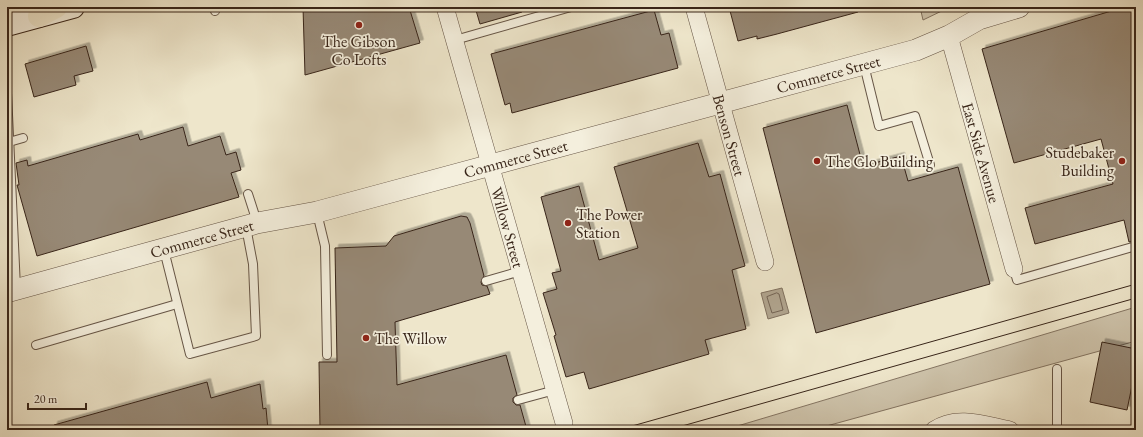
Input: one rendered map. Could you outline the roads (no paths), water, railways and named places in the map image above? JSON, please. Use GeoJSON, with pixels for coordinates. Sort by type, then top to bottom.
{"type":"FeatureCollection","features":[{"type":"Feature","properties":{"kind":"main road"},"geometry":{"type":"LineString","coordinates":[[7,25],[48,12],[73,7]]}},
{"type":"Feature","properties":{"kind":"street","name":"Willow Street"},"geometry":{"type":"LineString","coordinates":[[445,7],[564,423]]}},
{"type":"Feature","properties":{"kind":"street","name":"Benson Street"},"geometry":{"type":"LineString","coordinates":[[694,7],[766,262]]}},
{"type":"Feature","properties":{"kind":"street","name":"Commerce Street"},"geometry":{"type":"LineString","coordinates":[[12,291],[251,224],[317,212],[916,50],[949,36],[979,19],[1019,7]]}},
{"type":"Feature","properties":{"kind":"street","name":"East Side Avenue"},"geometry":{"type":"LineString","coordinates":[[949,36],[1014,268]]}},
{"type":"Feature","properties":{"kind":"street"},"geometry":{"type":"LineString","coordinates":[[935,429],[951,422],[965,421],[1010,430]]}},
{"type":"Feature","properties":{"kind":"lane"},"geometry":{"type":"LineString","coordinates":[[454,40],[571,7]]}},
{"type":"Feature","properties":{"kind":"lane"},"geometry":{"type":"LineString","coordinates":[[863,64],[879,126],[915,116],[930,166]]}},
{"type":"Feature","properties":{"kind":"lane"},"geometry":{"type":"LineString","coordinates":[[7,93],[12,291]]}},
{"type":"Feature","properties":{"kind":"lane"},"geometry":{"type":"LineString","coordinates":[[9,142],[22,138]]}},
{"type":"Feature","properties":{"kind":"lane"},"geometry":{"type":"LineString","coordinates":[[164,249],[190,354],[256,336],[251,224],[248,194]]}},
{"type":"Feature","properties":{"kind":"lane"},"geometry":{"type":"LineString","coordinates":[[317,212],[325,246],[327,355]]}},
{"type":"Feature","properties":{"kind":"lane"},"geometry":{"type":"LineString","coordinates":[[1014,268],[1017,280],[1136,246]]}},
{"type":"Feature","properties":{"kind":"lane"},"geometry":{"type":"LineString","coordinates":[[486,281],[521,271]]}},
{"type":"Feature","properties":{"kind":"lane"},"geometry":{"type":"LineString","coordinates":[[36,344],[177,304]]}},
{"type":"Feature","properties":{"kind":"lane"},"geometry":{"type":"LineString","coordinates":[[1057,369],[1058,430]]}},
{"type":"Feature","properties":{"kind":"lane"},"geometry":{"type":"LineString","coordinates":[[518,400],[554,390]]}},
{"type":"Feature","properties":{"kind":"water"},"geometry":{"type":"Polygon","coordinates":[[[782,288],[789,313],[768,319],[761,293],[782,288]]]}},
{"type":"Feature","properties":{"kind":"tram line"},"geometry":{"type":"LineString","coordinates":[[618,430],[1136,284]]}},
{"type":"Feature","properties":{"kind":"tram line"},"geometry":{"type":"LineString","coordinates":[[668,430],[1136,298]]}},
{"type":"Feature","properties":{"kind":"place","name":"The Gibson Co Lofts"},"geometry":{"type":"Point","coordinates":[359,25]}},
{"type":"Feature","properties":{"kind":"place","name":"The Glo Building"},"geometry":{"type":"Point","coordinates":[817,161]}},
{"type":"Feature","properties":{"kind":"place","name":"Studebaker Building"},"geometry":{"type":"Point","coordinates":[1122,161]}},
{"type":"Feature","properties":{"kind":"place","name":"The Power Station"},"geometry":{"type":"Point","coordinates":[568,223]}},
{"type":"Feature","properties":{"kind":"place","name":"The Willow"},"geometry":{"type":"Point","coordinates":[366,338]}}]}
